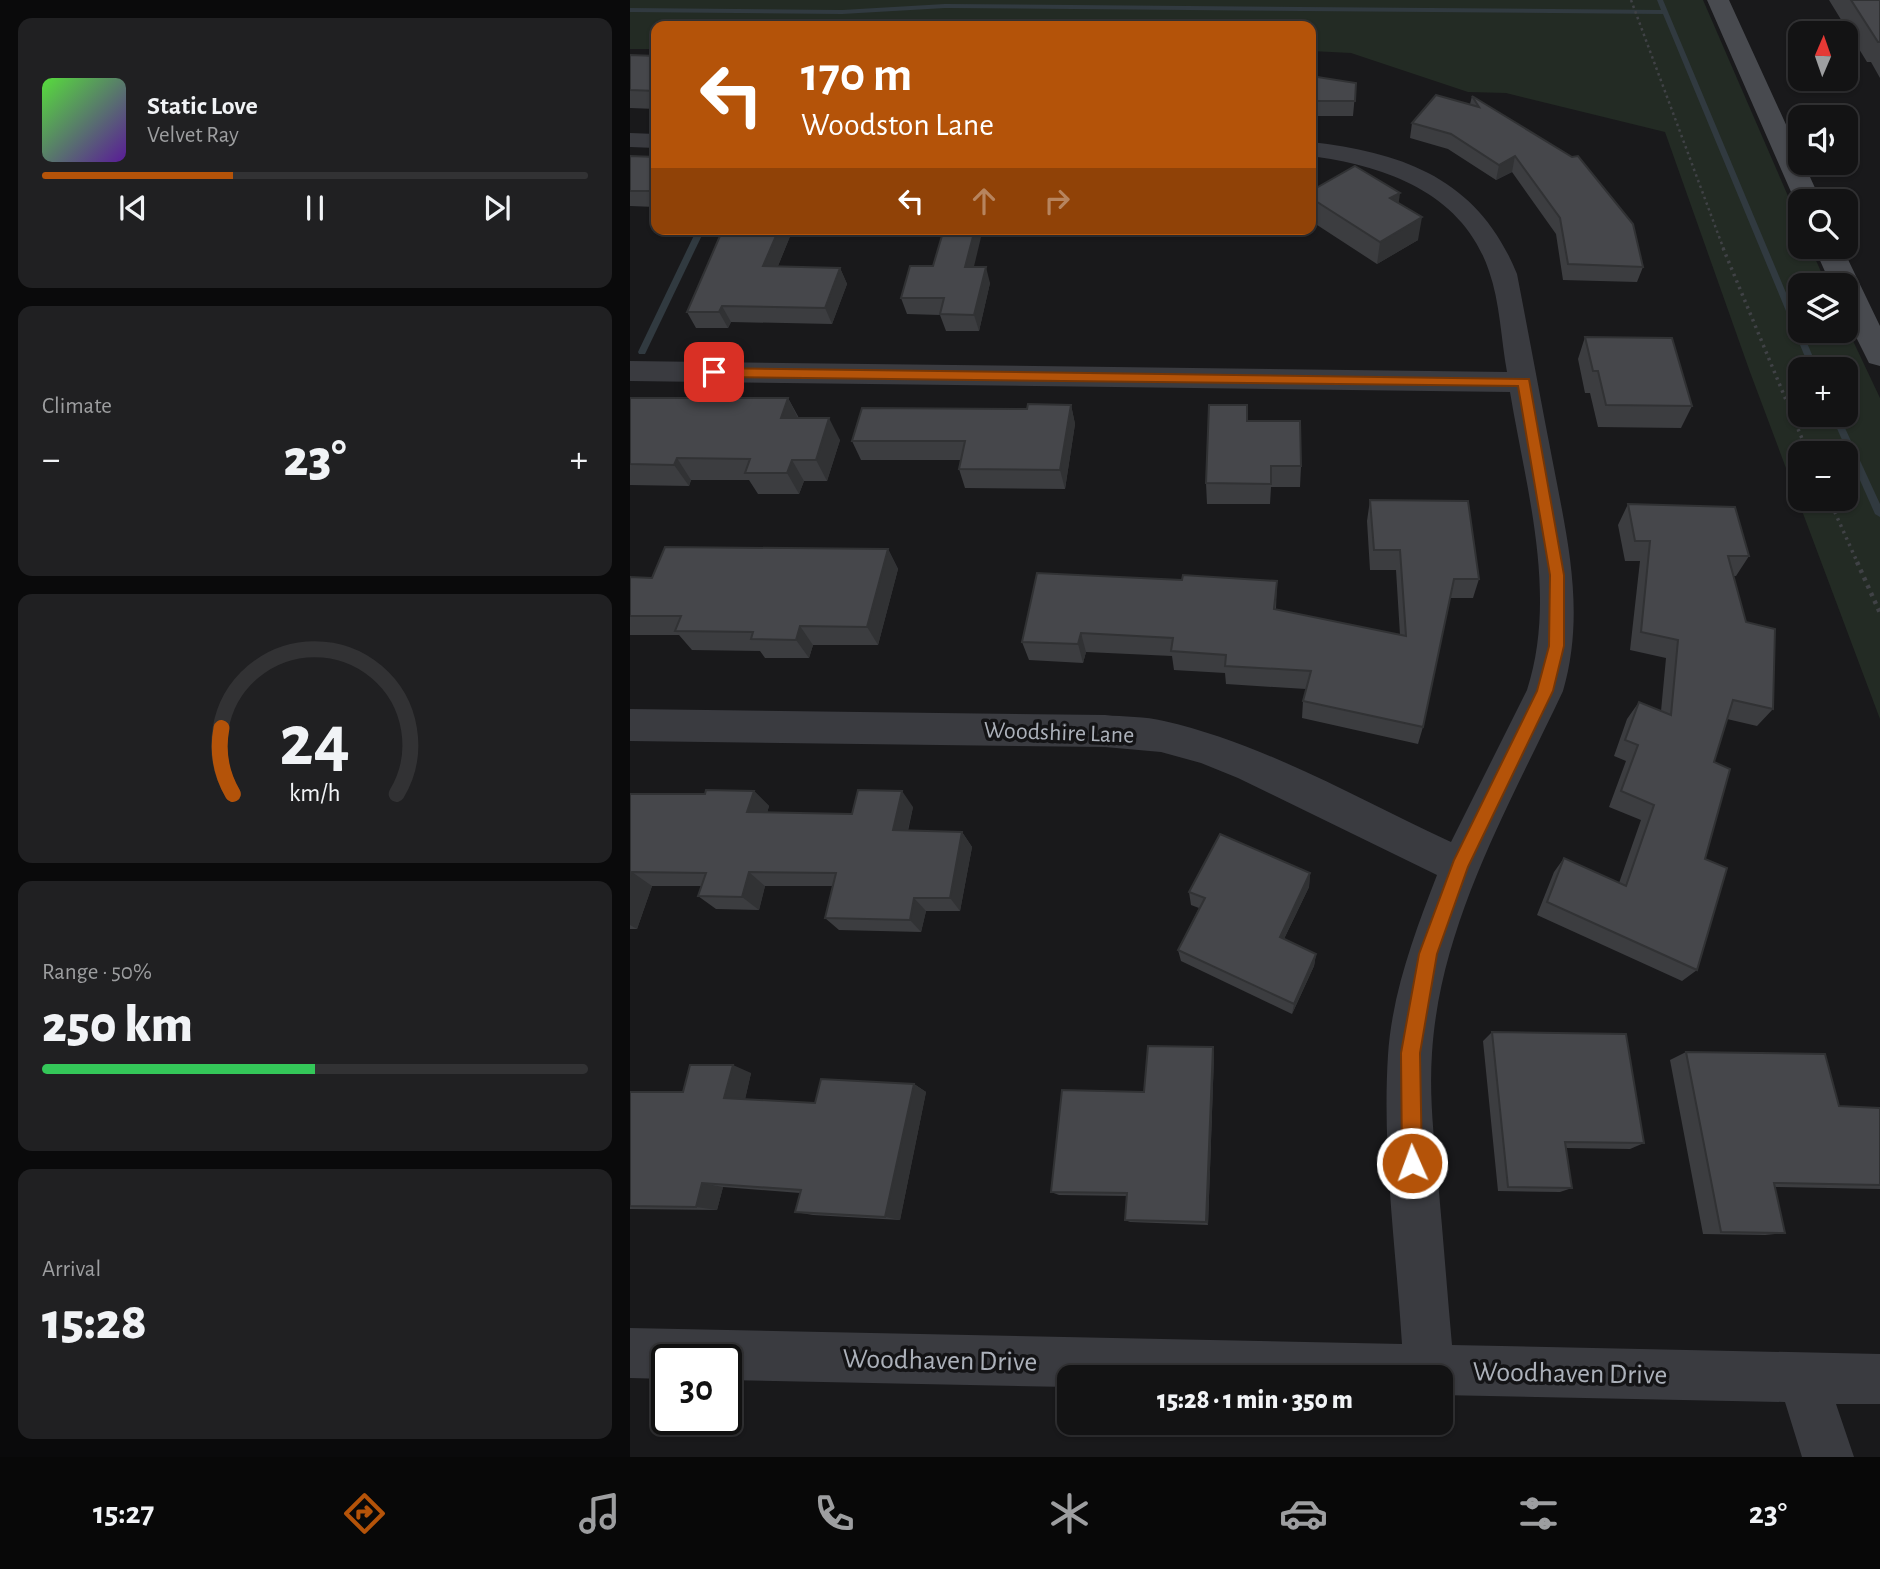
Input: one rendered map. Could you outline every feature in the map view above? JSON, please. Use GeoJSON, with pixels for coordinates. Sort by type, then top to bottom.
{"type":"FeatureCollection","features":[{"type":"Feature","properties":{"kind":"street"},"geometry":{"type":"LineString","coordinates":[[1718,0],[1803,189]]}},
{"type":"Feature","properties":{"kind":"street"},"geometry":{"type":"LineString","coordinates":[[630,141],[651,141]]}},
{"type":"Feature","properties":{"kind":"street"},"geometry":{"type":"LineString","coordinates":[[1316,150],[1358,156],[1400,169],[1435,185],[1472,215],[1491,240],[1500,262],[1524,382],[1557,575],[1556,646],[1550,678],[1460,866],[1428,954],[1410,1053],[1412,1163],[1429,1365]]}},
{"type":"Feature","properties":{"kind":"street"},"geometry":{"type":"LineString","coordinates":[[1858,311],[1880,356]]}},
{"type":"Feature","properties":{"kind":"street"},"geometry":{"type":"LineString","coordinates":[[630,371],[1524,382]]}},
{"type":"Feature","properties":{"kind":"street","name":"Woodshire Lane"},"geometry":{"type":"LineString","coordinates":[[630,725],[1105,731],[1161,736],[1205,748],[1251,766],[1460,866]]}},
{"type":"Feature","properties":{"kind":"street","name":"Woodhaven Drive"},"geometry":{"type":"LineString","coordinates":[[630,1353],[1194,1365]]}},
{"type":"Feature","properties":{"kind":"street","name":"Woodhaven Drive"},"geometry":{"type":"LineString","coordinates":[[1453,1370],[1880,1379]]}},
{"type":"Feature","properties":{"kind":"street"},"geometry":{"type":"LineString","coordinates":[[1802,1377],[1828,1457]]}},
{"type":"Feature","properties":{"kind":"path"},"geometry":{"type":"LineString","coordinates":[[1631,0],[1761,351],[1802,441]]}},
{"type":"Feature","properties":{"kind":"path"},"geometry":{"type":"LineString","coordinates":[[1834,511],[1880,613]]}},
{"type":"Feature","properties":{"kind":"shaded area"},"geometry":{"type":"Polygon","coordinates":[[[630,0],[1703,0],[1788,196],[1788,259],[1815,259],[1822,273],[1788,273],[1788,343],[1854,343],[1880,398],[1880,719],[1802,511],[1858,511],[1858,441],[1788,441],[1788,473],[1665,132],[1506,93],[1468,92],[1351,53],[1316,51],[1316,21],[651,21],[651,49],[630,49],[630,0]]]}},
{"type":"Feature","properties":{"kind":"building"},"geometry":{"type":"Polygon","coordinates":[[[1851,0],[1880,0],[1880,42],[1878,42],[1851,0]]]}},
{"type":"Feature","properties":{"kind":"building"},"geometry":{"type":"Polygon","coordinates":[[[630,55],[651,56],[651,91],[630,90],[630,55]]]}},
{"type":"Feature","properties":{"kind":"building"},"geometry":{"type":"Polygon","coordinates":[[[1316,77],[1356,83],[1355,101],[1316,101],[1316,77]]]}},
{"type":"Feature","properties":{"kind":"building"},"geometry":{"type":"Polygon","coordinates":[[[1436,95],[1479,107],[1472,96],[1572,157],[1578,156],[1633,224],[1643,267],[1568,264],[1560,218],[1515,156],[1499,165],[1451,134],[1412,123],[1436,95]]]}},
{"type":"Feature","properties":{"kind":"building"},"geometry":{"type":"Polygon","coordinates":[[[630,156],[651,157],[651,191],[630,191],[630,156]]]}},
{"type":"Feature","properties":{"kind":"building"},"geometry":{"type":"Polygon","coordinates":[[[1355,166],[1400,193],[1390,198],[1422,217],[1380,242],[1316,201],[1316,188],[1355,166]]]}},
{"type":"Feature","properties":{"kind":"building"},"geometry":{"type":"Polygon","coordinates":[[[720,235],[776,235],[763,266],[840,268],[825,308],[722,306],[719,312],[687,312],[720,235]]]}},
{"type":"Feature","properties":{"kind":"building"},"geometry":{"type":"Polygon","coordinates":[[[942,235],[973,235],[965,267],[986,267],[974,315],[940,314],[944,298],[901,298],[910,266],[933,266],[942,235]]]}},
{"type":"Feature","properties":{"kind":"building"},"geometry":{"type":"Polygon","coordinates":[[[1585,337],[1672,338],[1692,406],[1606,405],[1598,371],[1593,371],[1585,337]]]}},
{"type":"Feature","properties":{"kind":"building"},"geometry":{"type":"Polygon","coordinates":[[[630,398],[788,398],[781,418],[829,418],[816,460],[792,460],[787,473],[745,473],[750,459],[677,458],[674,465],[630,464],[630,398]]]}},
{"type":"Feature","properties":{"kind":"building"},"geometry":{"type":"Polygon","coordinates":[[[1028,404],[1071,405],[1060,470],[959,469],[965,441],[852,441],[862,408],[1027,409],[1028,404]]]}},
{"type":"Feature","properties":{"kind":"building"},"geometry":{"type":"Polygon","coordinates":[[[1209,405],[1247,405],[1247,421],[1300,421],[1301,466],[1271,466],[1271,484],[1206,483],[1209,405]]]}},
{"type":"Feature","properties":{"kind":"building"},"geometry":{"type":"Polygon","coordinates":[[[1370,500],[1468,501],[1479,579],[1454,579],[1423,727],[1303,701],[1311,671],[1225,666],[1226,655],[1171,651],[1173,638],[1081,633],[1078,644],[1022,642],[1037,573],[1182,580],[1183,575],[1277,581],[1274,609],[1406,636],[1400,550],[1374,550],[1370,500]]]}},
{"type":"Feature","properties":{"kind":"building"},"geometry":{"type":"Polygon","coordinates":[[[1628,504],[1735,507],[1749,556],[1728,556],[1746,622],[1775,629],[1773,709],[1733,700],[1714,762],[1730,769],[1705,859],[1727,868],[1697,970],[1547,902],[1564,858],[1626,886],[1654,805],[1621,791],[1638,745],[1625,740],[1639,702],[1671,715],[1678,640],[1641,632],[1650,541],[1635,541],[1628,504]]]}},
{"type":"Feature","properties":{"kind":"building"},"geometry":{"type":"Polygon","coordinates":[[[665,547],[888,549],[867,627],[800,626],[796,640],[751,639],[753,632],[675,631],[681,616],[630,616],[630,577],[652,578],[665,547]]]}},
{"type":"Feature","properties":{"kind":"building"},"geometry":{"type":"Polygon","coordinates":[[[706,790],[754,791],[747,812],[852,814],[858,790],[902,791],[893,830],[962,832],[950,898],[914,898],[910,920],[825,918],[836,873],[749,872],[742,897],[698,896],[706,873],[632,872],[630,877],[630,794],[705,794],[706,790]]]}},
{"type":"Feature","properties":{"kind":"building"},"geometry":{"type":"Polygon","coordinates":[[[1220,834],[1310,873],[1280,937],[1316,954],[1294,1004],[1178,950],[1205,898],[1189,892],[1220,834]]]}},
{"type":"Feature","properties":{"kind":"building"},"geometry":{"type":"Polygon","coordinates":[[[1492,1032],[1626,1034],[1644,1143],[1565,1142],[1572,1188],[1508,1187],[1492,1032]]]}},
{"type":"Feature","properties":{"kind":"building"},"geometry":{"type":"Polygon","coordinates":[[[1148,1046],[1213,1047],[1206,1222],[1125,1220],[1127,1193],[1051,1192],[1062,1090],[1144,1092],[1148,1046]]]}},
{"type":"Feature","properties":{"kind":"building"},"geometry":{"type":"Polygon","coordinates":[[[1686,1052],[1825,1054],[1839,1106],[1880,1108],[1880,1185],[1774,1183],[1785,1233],[1721,1232],[1686,1052]]]}},
{"type":"Feature","properties":{"kind":"building"},"geometry":{"type":"Polygon","coordinates":[[[690,1065],[733,1065],[724,1098],[815,1103],[821,1079],[914,1084],[885,1217],[795,1212],[801,1190],[702,1183],[696,1207],[630,1206],[630,1092],[683,1092],[690,1065]]]}},
{"type":"Feature","properties":{"kind":"waterway"},"geometry":{"type":"LineString","coordinates":[[1660,0],[1809,357]]}},
{"type":"Feature","properties":{"kind":"waterway"},"geometry":{"type":"LineString","coordinates":[[630,10],[842,12],[945,6],[1665,12]]}},
{"type":"Feature","properties":{"kind":"waterway"},"geometry":{"type":"LineString","coordinates":[[642,352],[698,235]]}},
{"type":"Feature","properties":{"kind":"waterway"},"geometry":{"type":"LineString","coordinates":[[1840,427],[1880,514]]}},
{"type":"Feature","properties":{"kind":"route"},"geometry":{"type":"LineString","coordinates":[[714,372],[1524,382],[1557,575],[1559,608],[1556,646],[1545,691],[1460,866],[1428,954],[1410,1053],[1412,1163]]}}]}
